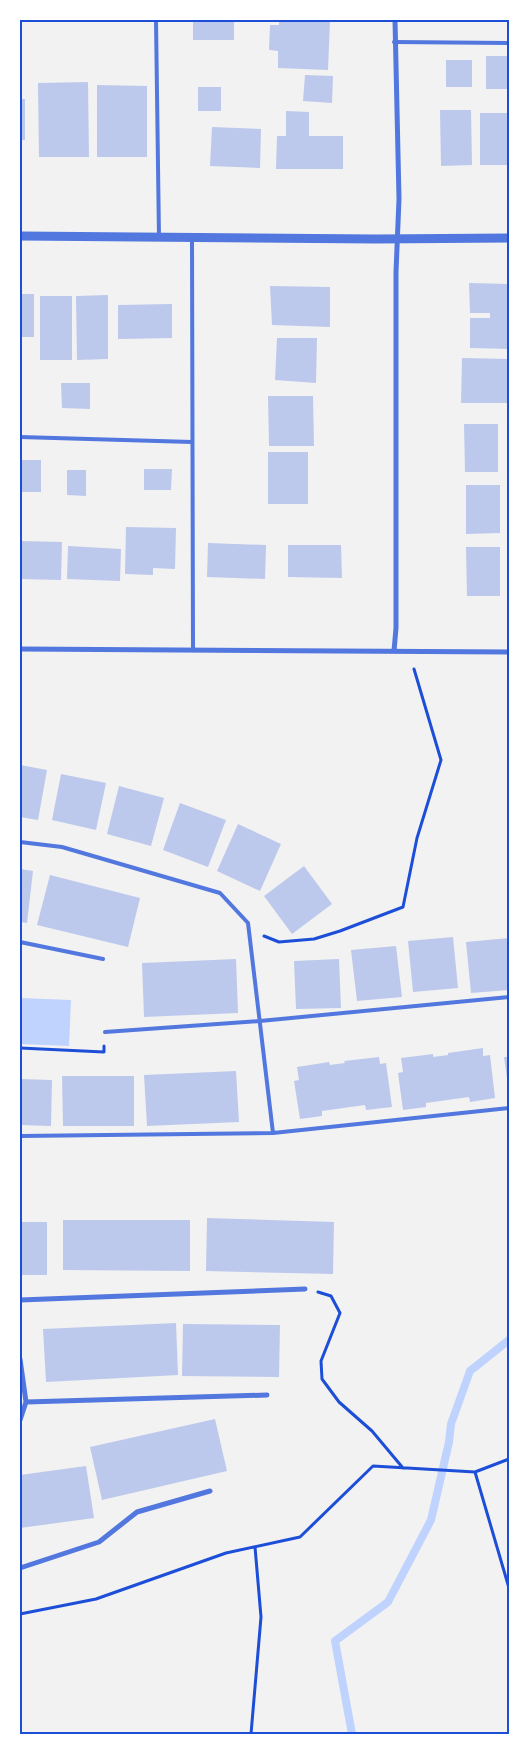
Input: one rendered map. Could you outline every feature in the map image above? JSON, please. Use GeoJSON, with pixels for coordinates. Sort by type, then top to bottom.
{"type":"FeatureCollection","features":[{"type":"Feature","properties":{"kind":"street"},"geometry":{"type":"LineString","coordinates":[[394,651],[396,628],[396,239],[400,199],[394,42],[395,20]]}},
{"type":"Feature","properties":{"kind":"street"},"geometry":{"type":"LineString","coordinates":[[20,236],[509,238]]}},
{"type":"Feature","properties":{"kind":"street"},"geometry":{"type":"LineString","coordinates":[[20,649],[509,652]]}},
{"type":"Feature","properties":{"kind":"street"},"geometry":{"type":"LineString","coordinates":[[20,1300],[306,1289]]}},
{"type":"Feature","properties":{"kind":"street"},"geometry":{"type":"LineString","coordinates":[[20,1359],[26,1402],[20,1420]]}},
{"type":"Feature","properties":{"kind":"street"},"geometry":{"type":"LineString","coordinates":[[26,1402],[267,1395]]}},
{"type":"Feature","properties":{"kind":"street"},"geometry":{"type":"LineString","coordinates":[[20,1568],[99,1542],[137,1512],[210,1491]]}},
{"type":"Feature","properties":{"kind":"lane"},"geometry":{"type":"LineString","coordinates":[[156,20],[159,238]]}},
{"type":"Feature","properties":{"kind":"lane"},"geometry":{"type":"LineString","coordinates":[[394,42],[509,43]]}},
{"type":"Feature","properties":{"kind":"lane"},"geometry":{"type":"LineString","coordinates":[[192,237],[193,650]]}},
{"type":"Feature","properties":{"kind":"lane"},"geometry":{"type":"LineString","coordinates":[[20,437],[192,442]]}},
{"type":"Feature","properties":{"kind":"lane"},"geometry":{"type":"LineString","coordinates":[[20,842],[62,847],[220,893],[248,923],[272,1133]]}},
{"type":"Feature","properties":{"kind":"lane"},"geometry":{"type":"LineString","coordinates":[[20,942],[104,959]]}},
{"type":"Feature","properties":{"kind":"lane"},"geometry":{"type":"LineString","coordinates":[[105,1032],[260,1021],[509,997]]}},
{"type":"Feature","properties":{"kind":"lane"},"geometry":{"type":"LineString","coordinates":[[20,1136],[272,1133],[509,1108]]}},
{"type":"Feature","properties":{"kind":"path"},"geometry":{"type":"LineString","coordinates":[[249,930],[279,942],[314,939],[340,932],[403,907],[417,838],[441,760],[414,669]]}},
{"type":"Feature","properties":{"kind":"path"},"geometry":{"type":"LineString","coordinates":[[20,1048],[104,1052],[105,1032]]}},
{"type":"Feature","properties":{"kind":"path"},"geometry":{"type":"LineString","coordinates":[[331,1296],[340,1313],[321,1362],[322,1379],[339,1402],[372,1431],[403,1468]]}},
{"type":"Feature","properties":{"kind":"path"},"geometry":{"type":"LineString","coordinates":[[20,1614],[96,1598],[226,1553],[300,1537],[373,1466],[475,1472],[509,1459]]}},
{"type":"Feature","properties":{"kind":"path"},"geometry":{"type":"LineString","coordinates":[[475,1472],[509,1588]]}},
{"type":"Feature","properties":{"kind":"path"},"geometry":{"type":"LineString","coordinates":[[251,1734],[260,1617],[255,1547]]}},
{"type":"Feature","properties":{"kind":"water"},"geometry":{"type":"Polygon","coordinates":[[[20,998],[71,1000],[69,1046],[20,1044],[20,998]]]}},
{"type":"Feature","properties":{"kind":"building"},"geometry":{"type":"Polygon","coordinates":[[[193,20],[234,20],[234,40],[193,40],[193,20]]]}},
{"type":"Feature","properties":{"kind":"building"},"geometry":{"type":"Polygon","coordinates":[[[279,20],[330,20],[328,70],[278,68],[278,51],[269,50],[270,25],[279,25],[279,20]]]}},
{"type":"Feature","properties":{"kind":"building"},"geometry":{"type":"Polygon","coordinates":[[[486,56],[509,56],[509,89],[486,89],[486,56]]]}},
{"type":"Feature","properties":{"kind":"building"},"geometry":{"type":"Polygon","coordinates":[[[446,60],[472,60],[472,87],[446,87],[446,60]]]}},
{"type":"Feature","properties":{"kind":"building"},"geometry":{"type":"Polygon","coordinates":[[[305,75],[333,76],[332,103],[303,101],[305,75]]]}},
{"type":"Feature","properties":{"kind":"building"},"geometry":{"type":"Polygon","coordinates":[[[88,82],[89,157],[39,157],[38,83],[88,82]]]}},
{"type":"Feature","properties":{"kind":"building"},"geometry":{"type":"Polygon","coordinates":[[[97,85],[147,86],[147,157],[97,157],[97,85]]]}},
{"type":"Feature","properties":{"kind":"building"},"geometry":{"type":"Polygon","coordinates":[[[198,87],[221,87],[221,111],[198,111],[198,87]]]}},
{"type":"Feature","properties":{"kind":"building"},"geometry":{"type":"Polygon","coordinates":[[[20,99],[25,99],[25,140],[20,140],[20,99]]]}},
{"type":"Feature","properties":{"kind":"building"},"geometry":{"type":"Polygon","coordinates":[[[440,110],[471,110],[472,165],[441,166],[440,110]]]}},
{"type":"Feature","properties":{"kind":"building"},"geometry":{"type":"Polygon","coordinates":[[[286,111],[309,112],[309,136],[343,136],[343,169],[276,169],[277,136],[286,136],[286,111]]]}},
{"type":"Feature","properties":{"kind":"building"},"geometry":{"type":"Polygon","coordinates":[[[480,113],[509,113],[509,165],[480,165],[480,113]]]}},
{"type":"Feature","properties":{"kind":"building"},"geometry":{"type":"Polygon","coordinates":[[[212,127],[261,129],[260,168],[210,166],[212,127]]]}},
{"type":"Feature","properties":{"kind":"building"},"geometry":{"type":"Polygon","coordinates":[[[469,283],[509,284],[509,349],[470,348],[470,318],[490,318],[490,313],[470,313],[469,283]]]}},
{"type":"Feature","properties":{"kind":"building"},"geometry":{"type":"Polygon","coordinates":[[[270,286],[330,287],[330,327],[272,325],[270,286]]]}},
{"type":"Feature","properties":{"kind":"building"},"geometry":{"type":"Polygon","coordinates":[[[20,294],[34,294],[34,337],[20,337],[20,294]]]}},
{"type":"Feature","properties":{"kind":"building"},"geometry":{"type":"Polygon","coordinates":[[[108,295],[108,359],[77,360],[76,296],[108,295]]]}},
{"type":"Feature","properties":{"kind":"building"},"geometry":{"type":"Polygon","coordinates":[[[40,296],[72,296],[72,360],[40,360],[40,296]]]}},
{"type":"Feature","properties":{"kind":"building"},"geometry":{"type":"Polygon","coordinates":[[[172,304],[172,338],[118,339],[118,305],[172,304]]]}},
{"type":"Feature","properties":{"kind":"building"},"geometry":{"type":"Polygon","coordinates":[[[277,338],[317,338],[316,383],[275,380],[277,338]]]}},
{"type":"Feature","properties":{"kind":"building"},"geometry":{"type":"Polygon","coordinates":[[[462,358],[509,359],[509,403],[461,403],[462,358]]]}},
{"type":"Feature","properties":{"kind":"building"},"geometry":{"type":"Polygon","coordinates":[[[61,383],[90,383],[90,409],[62,408],[61,383]]]}},
{"type":"Feature","properties":{"kind":"building"},"geometry":{"type":"Polygon","coordinates":[[[268,396],[313,396],[314,446],[269,446],[268,396]]]}},
{"type":"Feature","properties":{"kind":"building"},"geometry":{"type":"Polygon","coordinates":[[[464,424],[498,424],[498,472],[465,472],[464,424]]]}},
{"type":"Feature","properties":{"kind":"building"},"geometry":{"type":"Polygon","coordinates":[[[268,452],[308,452],[308,504],[268,504],[268,452]]]}},
{"type":"Feature","properties":{"kind":"building"},"geometry":{"type":"Polygon","coordinates":[[[20,460],[41,460],[41,492],[20,492],[20,460]]]}},
{"type":"Feature","properties":{"kind":"building"},"geometry":{"type":"Polygon","coordinates":[[[144,469],[172,469],[171,490],[144,490],[144,469]]]}},
{"type":"Feature","properties":{"kind":"building"},"geometry":{"type":"Polygon","coordinates":[[[67,470],[86,470],[86,496],[67,495],[67,470]]]}},
{"type":"Feature","properties":{"kind":"building"},"geometry":{"type":"Polygon","coordinates":[[[466,485],[500,485],[500,533],[466,534],[466,485]]]}},
{"type":"Feature","properties":{"kind":"building"},"geometry":{"type":"Polygon","coordinates":[[[126,527],[176,528],[175,569],[153,568],[153,575],[125,574],[126,527]]]}},
{"type":"Feature","properties":{"kind":"building"},"geometry":{"type":"Polygon","coordinates":[[[20,541],[62,542],[61,580],[20,579],[20,541]]]}},
{"type":"Feature","properties":{"kind":"building"},"geometry":{"type":"Polygon","coordinates":[[[208,543],[266,545],[265,579],[207,577],[208,543]]]}},
{"type":"Feature","properties":{"kind":"building"},"geometry":{"type":"Polygon","coordinates":[[[288,545],[341,545],[342,578],[288,577],[288,545]]]}},
{"type":"Feature","properties":{"kind":"building"},"geometry":{"type":"Polygon","coordinates":[[[68,546],[121,549],[120,581],[67,579],[68,546]]]}},
{"type":"Feature","properties":{"kind":"building"},"geometry":{"type":"Polygon","coordinates":[[[466,547],[500,547],[500,596],[467,596],[466,547]]]}},
{"type":"Feature","properties":{"kind":"building"},"geometry":{"type":"Polygon","coordinates":[[[20,765],[47,770],[38,820],[20,817],[20,765]]]}},
{"type":"Feature","properties":{"kind":"building"},"geometry":{"type":"Polygon","coordinates":[[[61,774],[106,783],[96,830],[52,820],[61,774]]]}},
{"type":"Feature","properties":{"kind":"building"},"geometry":{"type":"Polygon","coordinates":[[[119,786],[164,798],[151,846],[107,834],[119,786]]]}},
{"type":"Feature","properties":{"kind":"building"},"geometry":{"type":"Polygon","coordinates":[[[180,803],[226,820],[208,867],[163,850],[180,803]]]}},
{"type":"Feature","properties":{"kind":"building"},"geometry":{"type":"Polygon","coordinates":[[[238,824],[281,844],[260,891],[217,871],[238,824]]]}},
{"type":"Feature","properties":{"kind":"building"},"geometry":{"type":"Polygon","coordinates":[[[304,866],[332,904],[292,934],[264,896],[304,866]]]}},
{"type":"Feature","properties":{"kind":"building"},"geometry":{"type":"Polygon","coordinates":[[[20,869],[33,871],[27,923],[20,922],[20,869]]]}},
{"type":"Feature","properties":{"kind":"building"},"geometry":{"type":"Polygon","coordinates":[[[50,875],[140,898],[128,947],[37,925],[50,875]]]}},
{"type":"Feature","properties":{"kind":"building"},"geometry":{"type":"Polygon","coordinates":[[[453,937],[458,988],[413,992],[408,941],[453,937]]]}},
{"type":"Feature","properties":{"kind":"building"},"geometry":{"type":"Polygon","coordinates":[[[509,938],[509,990],[471,993],[466,942],[509,938]]]}},
{"type":"Feature","properties":{"kind":"building"},"geometry":{"type":"Polygon","coordinates":[[[396,946],[402,997],[357,1001],[351,950],[396,946]]]}},
{"type":"Feature","properties":{"kind":"building"},"geometry":{"type":"Polygon","coordinates":[[[236,959],[238,1013],[144,1017],[142,963],[236,959]]]}},
{"type":"Feature","properties":{"kind":"building"},"geometry":{"type":"Polygon","coordinates":[[[339,959],[341,1008],[296,1009],[294,961],[339,959]]]}},
{"type":"Feature","properties":{"kind":"building"},"geometry":{"type":"Polygon","coordinates":[[[483,1048],[483,1056],[490,1055],[495,1098],[470,1102],[469,1097],[426,1103],[426,1107],[403,1110],[398,1073],[403,1072],[401,1058],[433,1054],[433,1057],[483,1048]]]}},
{"type":"Feature","properties":{"kind":"building"},"geometry":{"type":"Polygon","coordinates":[[[379,1057],[380,1064],[386,1063],[392,1107],[366,1110],[365,1105],[322,1111],[322,1116],[300,1119],[294,1081],[299,1080],[297,1067],[329,1062],[330,1065],[345,1063],[344,1061],[379,1057]]]}},
{"type":"Feature","properties":{"kind":"building"},"geometry":{"type":"Polygon","coordinates":[[[504,1057],[509,1057],[509,1085],[508,1085],[504,1057]]]}},
{"type":"Feature","properties":{"kind":"building"},"geometry":{"type":"Polygon","coordinates":[[[236,1071],[239,1122],[147,1126],[144,1075],[236,1071]]]}},
{"type":"Feature","properties":{"kind":"building"},"geometry":{"type":"Polygon","coordinates":[[[62,1076],[134,1076],[134,1126],[63,1126],[62,1076]]]}},
{"type":"Feature","properties":{"kind":"building"},"geometry":{"type":"Polygon","coordinates":[[[20,1079],[52,1080],[51,1126],[20,1125],[20,1079]]]}},
{"type":"Feature","properties":{"kind":"building"},"geometry":{"type":"Polygon","coordinates":[[[207,1218],[334,1222],[333,1274],[206,1271],[207,1218]]]}},
{"type":"Feature","properties":{"kind":"building"},"geometry":{"type":"Polygon","coordinates":[[[63,1220],[190,1220],[190,1271],[63,1270],[63,1220]]]}},
{"type":"Feature","properties":{"kind":"building"},"geometry":{"type":"Polygon","coordinates":[[[20,1222],[47,1222],[47,1275],[20,1275],[20,1222]]]}},
{"type":"Feature","properties":{"kind":"building"},"geometry":{"type":"Polygon","coordinates":[[[176,1323],[178,1375],[46,1382],[43,1329],[176,1323]]]}},
{"type":"Feature","properties":{"kind":"building"},"geometry":{"type":"Polygon","coordinates":[[[183,1324],[280,1325],[279,1377],[182,1376],[183,1324]]]}},
{"type":"Feature","properties":{"kind":"building"},"geometry":{"type":"Polygon","coordinates":[[[215,1419],[227,1471],[102,1500],[90,1447],[215,1419]]]}},
{"type":"Feature","properties":{"kind":"building"},"geometry":{"type":"Polygon","coordinates":[[[86,1466],[94,1518],[20,1528],[20,1475],[86,1466]]]}},
{"type":"Feature","properties":{"kind":"waterway"},"geometry":{"type":"LineString","coordinates":[[352,1734],[335,1641],[388,1602],[431,1520],[449,1442],[451,1424],[470,1371],[509,1340]]}}]}
